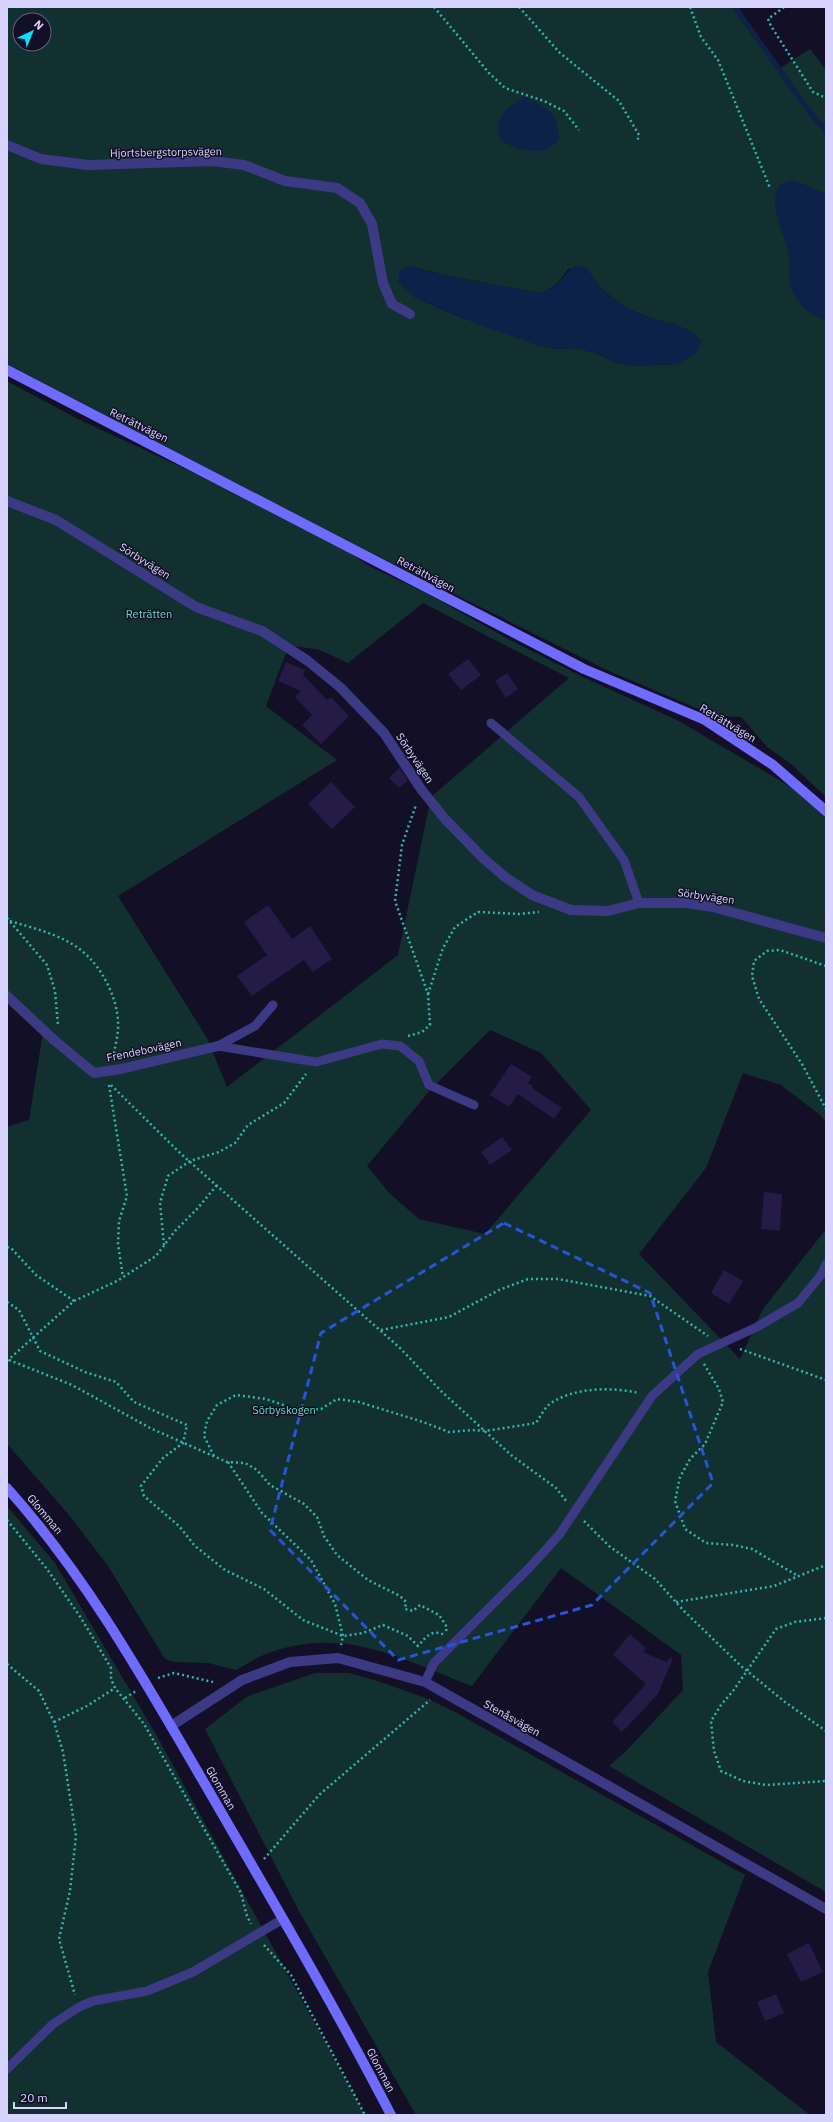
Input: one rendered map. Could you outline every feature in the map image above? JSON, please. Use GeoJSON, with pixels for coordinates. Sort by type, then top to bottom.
{"type":"FeatureCollection","features":[{"type":"Feature","properties":{"kind":"street","name":"Hjortsbergstorpsvägen"},"geometry":{"type":"LineString","coordinates":[[7,145],[41,159],[88,165],[212,161],[244,165],[285,181],[337,188],[360,203],[372,224],[383,283],[392,304],[410,314]]}},
{"type":"Feature","properties":{"kind":"street","name":"Reträttvägen"},"geometry":{"type":"LineString","coordinates":[[7,370],[584,669],[705,720],[773,765],[826,811]]}},
{"type":"Feature","properties":{"kind":"street","name":"Sörbyvägen"},"geometry":{"type":"LineString","coordinates":[[7,501],[56,520],[196,607],[262,631],[308,661],[341,688],[384,733],[421,789],[445,819],[483,858],[505,877],[532,895],[571,910],[608,911],[639,903],[686,903],[713,907],[826,938]]}},
{"type":"Feature","properties":{"kind":"street","name":"Frendebovägen"},"geometry":{"type":"LineString","coordinates":[[7,996],[54,1040],[94,1073],[218,1046]]}},
{"type":"Feature","properties":{"kind":"street","name":"Glomman"},"geometry":{"type":"LineString","coordinates":[[7,1488],[37,1521],[62,1554],[99,1608],[171,1726],[283,1920],[355,2046],[391,2115]]}},
{"type":"Feature","properties":{"kind":"street","name":"Stenåsvägen"},"geometry":{"type":"LineString","coordinates":[[171,1726],[242,1680],[290,1662],[338,1658],[425,1682],[826,1909]]}},
{"type":"Feature","properties":{"kind":"lane"},"geometry":{"type":"LineString","coordinates":[[491,723],[580,797],[624,860],[639,903]]}},
{"type":"Feature","properties":{"kind":"lane"},"geometry":{"type":"LineString","coordinates":[[218,1046],[255,1026],[273,1005]]}},
{"type":"Feature","properties":{"kind":"lane"},"geometry":{"type":"LineString","coordinates":[[218,1046],[316,1062],[382,1044],[400,1046],[419,1061],[429,1086],[474,1105]]}},
{"type":"Feature","properties":{"kind":"lane"},"geometry":{"type":"LineString","coordinates":[[425,1682],[434,1662],[531,1566],[559,1535],[652,1396],[698,1354],[757,1327],[798,1303],[821,1275],[826,1264]]}},
{"type":"Feature","properties":{"kind":"lane"},"geometry":{"type":"LineString","coordinates":[[7,2069],[53,2024],[78,2007],[93,2001],[147,1991],[193,1972],[283,1920]]}},
{"type":"Feature","properties":{"kind":"path"},"geometry":{"type":"LineString","coordinates":[[434,7],[489,73],[505,88],[544,101],[564,111],[579,130]]}},
{"type":"Feature","properties":{"kind":"path"},"geometry":{"type":"LineString","coordinates":[[519,7],[560,53],[619,101],[639,135],[637,142]]}},
{"type":"Feature","properties":{"kind":"path"},"geometry":{"type":"LineString","coordinates":[[690,7],[701,37],[718,60],[770,188]]}},
{"type":"Feature","properties":{"kind":"path"},"geometry":{"type":"LineString","coordinates":[[784,7],[768,19],[771,26],[813,92],[826,98]]}},
{"type":"Feature","properties":{"kind":"path"},"geometry":{"type":"LineString","coordinates":[[382,1044],[422,1032],[430,1025],[428,994],[395,901],[402,845],[421,789]]}},
{"type":"Feature","properties":{"kind":"path"},"geometry":{"type":"LineString","coordinates":[[428,994],[443,948],[456,927],[478,912],[519,914],[541,912]]}},
{"type":"Feature","properties":{"kind":"path"},"geometry":{"type":"LineString","coordinates":[[7,918],[58,936],[84,951],[100,969],[114,997],[118,1022],[111,1070]]}},
{"type":"Feature","properties":{"kind":"path"},"geometry":{"type":"LineString","coordinates":[[10,920],[47,965],[55,992],[58,1025],[61,1031]]}},
{"type":"Feature","properties":{"kind":"path"},"geometry":{"type":"LineString","coordinates":[[826,966],[780,950],[767,951],[754,961],[752,976],[759,999],[802,1064],[826,1109]]}},
{"type":"Feature","properties":{"kind":"path"},"geometry":{"type":"LineString","coordinates":[[164,1246],[160,1203],[168,1176],[190,1161],[219,1152],[235,1143],[248,1125],[284,1103],[316,1062]]}},
{"type":"Feature","properties":{"kind":"path"},"geometry":{"type":"LineString","coordinates":[[123,1277],[118,1244],[119,1221],[127,1196],[109,1083],[190,1161],[381,1330],[441,1391],[511,1455],[556,1488],[575,1512],[609,1546],[655,1579],[675,1602],[748,1672],[785,1702],[826,1731]]}},
{"type":"Feature","properties":{"kind":"path"},"geometry":{"type":"LineString","coordinates":[[7,1302],[19,1310],[34,1337],[40,1351],[85,1372],[116,1382],[134,1402],[163,1416],[187,1425],[182,1443],[163,1458],[141,1486],[144,1496],[180,1526],[195,1546],[225,1570],[264,1589],[303,1620],[344,1636],[363,1633],[383,1626],[408,1636],[418,1646],[430,1633],[437,1632],[446,1636],[447,1627],[439,1615],[420,1605],[413,1611],[405,1610],[406,1602],[400,1596],[368,1580],[337,1555],[324,1536],[317,1517],[304,1504],[270,1485],[257,1470],[245,1463],[227,1462],[182,1443],[152,1429],[72,1385],[8,1360],[34,1337],[74,1301],[123,1277],[156,1256],[217,1185]]}},
{"type":"Feature","properties":{"kind":"path"},"geometry":{"type":"LineString","coordinates":[[7,1247],[11,1248],[36,1275],[74,1301]]}},
{"type":"Feature","properties":{"kind":"path"},"geometry":{"type":"LineString","coordinates":[[381,1330],[449,1317],[499,1290],[528,1279],[558,1279],[650,1296],[715,1341],[826,1380]]}},
{"type":"Feature","properties":{"kind":"path"},"geometry":{"type":"LineString","coordinates":[[698,1354],[720,1389],[723,1402],[705,1444],[690,1459],[680,1477],[675,1502],[685,1529],[706,1544],[733,1545],[752,1549],[798,1576]]}},
{"type":"Feature","properties":{"kind":"path"},"geometry":{"type":"LineString","coordinates":[[214,1456],[204,1436],[207,1421],[217,1405],[236,1395],[266,1399],[298,1410],[321,1409],[337,1399],[359,1402],[423,1422],[449,1432],[473,1430],[485,1431],[536,1423],[549,1404],[563,1397],[587,1391],[618,1389],[652,1396]]}},
{"type":"Feature","properties":{"kind":"path"},"geometry":{"type":"LineString","coordinates":[[227,1462],[262,1513],[310,1560],[335,1604],[344,1636],[338,1658]]}},
{"type":"Feature","properties":{"kind":"path"},"geometry":{"type":"LineString","coordinates":[[7,1520],[47,1569],[81,1618],[111,1668],[111,1679],[115,1688],[125,1698],[144,1724],[241,1892],[247,1916],[257,1936],[268,1951],[291,1975],[365,2115]]}},
{"type":"Feature","properties":{"kind":"path"},"geometry":{"type":"LineString","coordinates":[[675,1602],[774,1586],[826,1565]]}},
{"type":"Feature","properties":{"kind":"path"},"geometry":{"type":"LineString","coordinates":[[826,1618],[795,1622],[776,1629],[748,1672],[720,1705],[711,1721],[714,1751],[721,1771],[743,1781],[766,1785],[826,1781]]}},
{"type":"Feature","properties":{"kind":"path"},"geometry":{"type":"LineString","coordinates":[[7,1664],[39,1691],[54,1722],[63,1752],[76,1836],[70,1891],[60,1939],[78,2007]]}},
{"type":"Feature","properties":{"kind":"path"},"geometry":{"type":"LineString","coordinates":[[125,1698],[158,1678],[174,1673],[231,1688]]}},
{"type":"Feature","properties":{"kind":"path"},"geometry":{"type":"LineString","coordinates":[[54,1722],[87,1706],[115,1688]]}},
{"type":"Feature","properties":{"kind":"path"},"geometry":{"type":"LineString","coordinates":[[254,1870],[319,1795],[440,1691]]}},
{"type":"Feature","properties":{"kind":"highlighted area"},"geometry":{"type":"Polygon","coordinates":[[[504,1223],[650,1293],[713,1483],[592,1605],[398,1660],[270,1530],[321,1333],[504,1223]]]}},
{"type":"Feature","properties":{"kind":"green space"},"geometry":{"type":"Polygon","coordinates":[[[7,7],[732,7],[777,70],[810,49],[826,70],[826,797],[791,764],[767,747],[741,717],[720,716],[703,711],[609,671],[343,539],[7,364],[7,7]],[[409,266],[398,281],[416,298],[460,317],[556,349],[576,348],[596,353],[616,363],[633,366],[677,364],[701,341],[695,335],[683,328],[639,314],[621,304],[598,284],[587,268],[568,269],[556,284],[539,293],[448,276],[409,266]]]}},
{"type":"Feature","properties":{"kind":"green space","name":"Sörbyskogen"},"geometry":{"type":"Polygon","coordinates":[[[7,381],[76,418],[218,484],[330,540],[371,567],[430,595],[508,639],[585,678],[677,720],[803,794],[826,817],[826,1122],[820,1115],[781,1085],[743,1073],[706,1168],[639,1254],[740,1359],[763,1309],[826,1229],[826,1892],[609,1766],[626,1751],[683,1690],[681,1655],[561,1568],[472,1686],[398,1657],[350,1644],[325,1643],[299,1645],[271,1652],[236,1670],[208,1663],[175,1662],[165,1659],[108,1566],[69,1515],[7,1444],[7,1127],[29,1120],[44,1026],[7,992],[7,381]],[[423,603],[348,663],[320,650],[289,645],[266,706],[337,760],[118,896],[207,1038],[227,1087],[398,955],[431,797],[569,678],[423,603]],[[490,1030],[432,1088],[367,1166],[389,1193],[419,1219],[485,1234],[591,1110],[541,1053],[490,1030]]]}},
{"type":"Feature","properties":{"kind":"green space"},"geometry":{"type":"Polygon","coordinates":[[[7,1506],[55,1563],[157,1736],[365,2115],[7,2115],[7,1506]]]}},
{"type":"Feature","properties":{"kind":"green space"},"geometry":{"type":"Polygon","coordinates":[[[315,1673],[349,1673],[381,1682],[428,1699],[457,1713],[745,1875],[708,1972],[716,2042],[810,2115],[416,2115],[300,1913],[205,1729],[248,1696],[315,1673]]]}},
{"type":"Feature","properties":{"kind":"water"},"geometry":{"type":"Polygon","coordinates":[[[526,97],[546,108],[554,116],[559,138],[546,150],[532,151],[513,147],[504,142],[499,135],[498,127],[500,119],[515,103],[526,97]]]}},
{"type":"Feature","properties":{"kind":"water"},"geometry":{"type":"Polygon","coordinates":[[[793,180],[823,192],[826,196],[826,321],[815,316],[800,304],[790,284],[789,255],[778,218],[775,199],[781,184],[793,180]]]}},
{"type":"Feature","properties":{"kind":"water"},"geometry":{"type":"Polygon","coordinates":[[[577,265],[587,268],[598,284],[621,304],[639,314],[670,323],[695,335],[701,341],[696,354],[677,364],[633,366],[616,363],[596,353],[576,348],[556,349],[537,345],[480,325],[416,298],[398,281],[400,271],[409,266],[448,276],[539,293],[556,285],[570,270],[577,265]]]}},
{"type":"Feature","properties":{"kind":"building"},"geometry":{"type":"Polygon","coordinates":[[[468,659],[481,675],[461,690],[448,674],[468,659]]]}},
{"type":"Feature","properties":{"kind":"building"},"geometry":{"type":"Polygon","coordinates":[[[286,662],[305,670],[303,675],[327,700],[331,697],[349,716],[321,744],[302,725],[312,715],[295,697],[301,691],[278,681],[286,662]]]}},
{"type":"Feature","properties":{"kind":"building"},"geometry":{"type":"Polygon","coordinates":[[[507,673],[518,689],[506,698],[495,681],[507,673]]]}},
{"type":"Feature","properties":{"kind":"building"},"geometry":{"type":"Polygon","coordinates":[[[399,768],[408,780],[399,788],[389,778],[399,768]]]}},
{"type":"Feature","properties":{"kind":"building"},"geometry":{"type":"Polygon","coordinates":[[[331,782],[355,807],[332,829],[308,804],[331,782]]]}},
{"type":"Feature","properties":{"kind":"building"},"geometry":{"type":"Polygon","coordinates":[[[268,905],[292,939],[310,926],[332,959],[313,972],[304,960],[252,996],[237,976],[267,955],[244,922],[268,905]]]}},
{"type":"Feature","properties":{"kind":"building"},"geometry":{"type":"Polygon","coordinates":[[[511,1064],[532,1077],[528,1083],[533,1086],[532,1088],[562,1108],[554,1119],[518,1094],[509,1107],[490,1095],[511,1064]]]}},
{"type":"Feature","properties":{"kind":"building"},"geometry":{"type":"Polygon","coordinates":[[[502,1137],[512,1150],[490,1165],[481,1152],[502,1137]]]}},
{"type":"Feature","properties":{"kind":"building"},"geometry":{"type":"Polygon","coordinates":[[[764,1192],[782,1194],[780,1231],[761,1229],[764,1192]]]}},
{"type":"Feature","properties":{"kind":"building"},"geometry":{"type":"Polygon","coordinates":[[[724,1270],[743,1281],[729,1304],[711,1293],[724,1270]]]}},
{"type":"Feature","properties":{"kind":"building"},"geometry":{"type":"Polygon","coordinates":[[[630,1634],[646,1648],[643,1652],[666,1662],[671,1657],[673,1658],[658,1694],[622,1732],[612,1722],[646,1684],[613,1655],[630,1634]]]}},
{"type":"Feature","properties":{"kind":"building"},"geometry":{"type":"Polygon","coordinates":[[[809,1943],[823,1972],[801,1982],[787,1954],[809,1943]]]}},
{"type":"Feature","properties":{"kind":"building"},"geometry":{"type":"Polygon","coordinates":[[[776,1994],[784,2013],[765,2021],[757,2002],[776,1994]]]}},
{"type":"Feature","properties":{"kind":"waterway"},"geometry":{"type":"LineString","coordinates":[[735,7],[808,110],[826,131]]}},
{"type":"Feature","properties":{"kind":"park label","name":"Reträtten"},"geometry":{"type":"Point","coordinates":[149,614]}}]}
